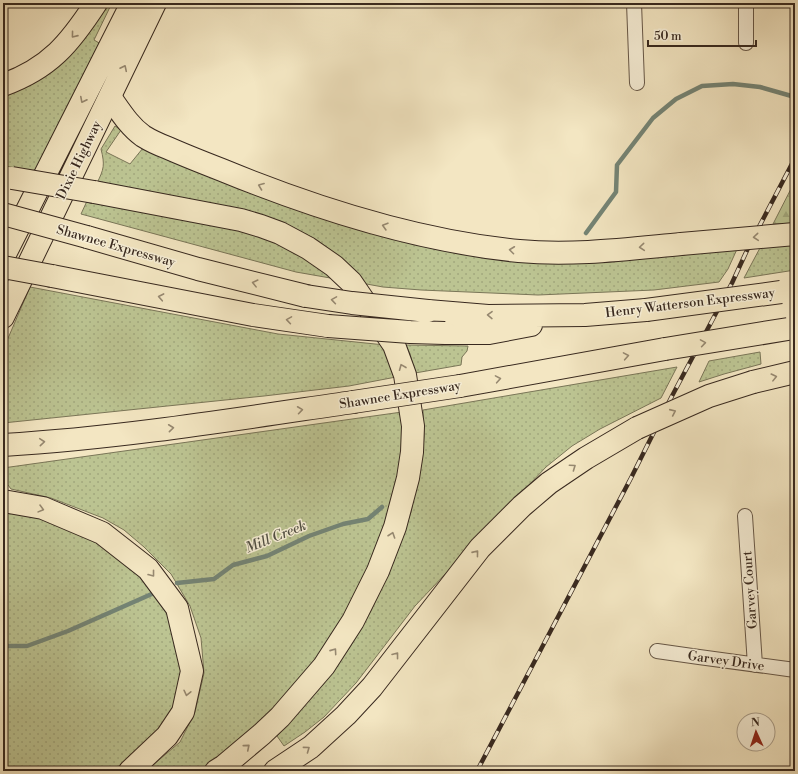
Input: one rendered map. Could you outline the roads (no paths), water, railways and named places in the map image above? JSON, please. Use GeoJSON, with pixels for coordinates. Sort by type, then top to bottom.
{"type":"FeatureCollection","features":[{"type":"Feature","properties":{"kind":"main road"},"geometry":{"type":"LineString","coordinates":[[3,85],[18,80],[44,65],[70,39],[96,3]]}},
{"type":"Feature","properties":{"kind":"main road","name":"Dixie Highway"},"geometry":{"type":"LineString","coordinates":[[3,258],[132,3]]}},
{"type":"Feature","properties":{"kind":"main road","name":"Dixie Highway"},"geometry":{"type":"LineString","coordinates":[[3,317],[155,3]]}},
{"type":"Feature","properties":{"kind":"main road"},"geometry":{"type":"LineString","coordinates":[[110,97],[125,120],[144,137],[196,161],[301,201],[408,232],[471,245],[520,251],[571,252],[612,250],[795,234]]}},
{"type":"Feature","properties":{"kind":"main road"},"geometry":{"type":"LineString","coordinates":[[7,177],[241,220],[280,233],[308,248],[334,266],[351,282],[394,345],[405,375],[413,426],[412,452],[408,478],[392,535],[366,597],[339,644],[324,666],[299,696],[280,718],[224,766],[216,771]]}},
{"type":"Feature","properties":{"kind":"main road","name":"Shawnee Expressway"},"geometry":{"type":"LineString","coordinates":[[3,214],[198,269],[306,296],[428,312],[488,316],[585,314]]}},
{"type":"Feature","properties":{"kind":"main road"},"geometry":{"type":"LineString","coordinates":[[3,267],[253,315],[328,326],[410,332],[489,334],[585,314]]}},
{"type":"Feature","properties":{"kind":"main road","name":"Henry Watterson Expressway"},"geometry":{"type":"LineString","coordinates":[[585,314],[646,310],[788,291]]}},
{"type":"Feature","properties":{"kind":"main road","name":"Shawnee Expressway"},"geometry":{"type":"LineString","coordinates":[[3,445],[88,438],[188,427],[460,386],[792,328]]}},
{"type":"Feature","properties":{"kind":"main road"},"geometry":{"type":"LineString","coordinates":[[275,771],[311,747],[346,715],[372,687],[480,548],[522,506],[549,484],[586,458],[637,428],[709,396],[752,382],[795,372]]}},
{"type":"Feature","properties":{"kind":"main road"},"geometry":{"type":"LineString","coordinates":[[3,501],[43,508],[102,533],[148,569],[177,608],[192,672],[183,712],[167,736],[130,771]]}},
{"type":"Feature","properties":{"kind":"street"},"geometry":{"type":"LineString","coordinates":[[634,3],[637,83]]}},
{"type":"Feature","properties":{"kind":"street"},"geometry":{"type":"LineString","coordinates":[[746,3],[746,43]]}},
{"type":"Feature","properties":{"kind":"street","name":"Garvey Court"},"geometry":{"type":"LineString","coordinates":[[745,516],[755,665]]}},
{"type":"Feature","properties":{"kind":"street","name":"Garvey Drive"},"geometry":{"type":"LineString","coordinates":[[658,651],[795,670]]}},
{"type":"Feature","properties":{"kind":"waterway","name":"Mill Creek"},"geometry":{"type":"LineString","coordinates":[[586,233],[616,192],[617,165],[653,118],[676,99],[702,86],[733,84],[760,87],[795,97]]}},
{"type":"Feature","properties":{"kind":"waterway","name":"Mill Creek"},"geometry":{"type":"LineString","coordinates":[[177,583],[214,579],[233,565],[267,556],[309,536],[343,524],[368,519],[382,507]]}},
{"type":"Feature","properties":{"kind":"waterway","name":"Mill Creek"},"geometry":{"type":"LineString","coordinates":[[3,646],[27,646],[68,631],[154,593]]}},
{"type":"Feature","properties":{"kind":"railway"},"geometry":{"type":"LineString","coordinates":[[477,771],[631,478],[795,158]]}}]}
